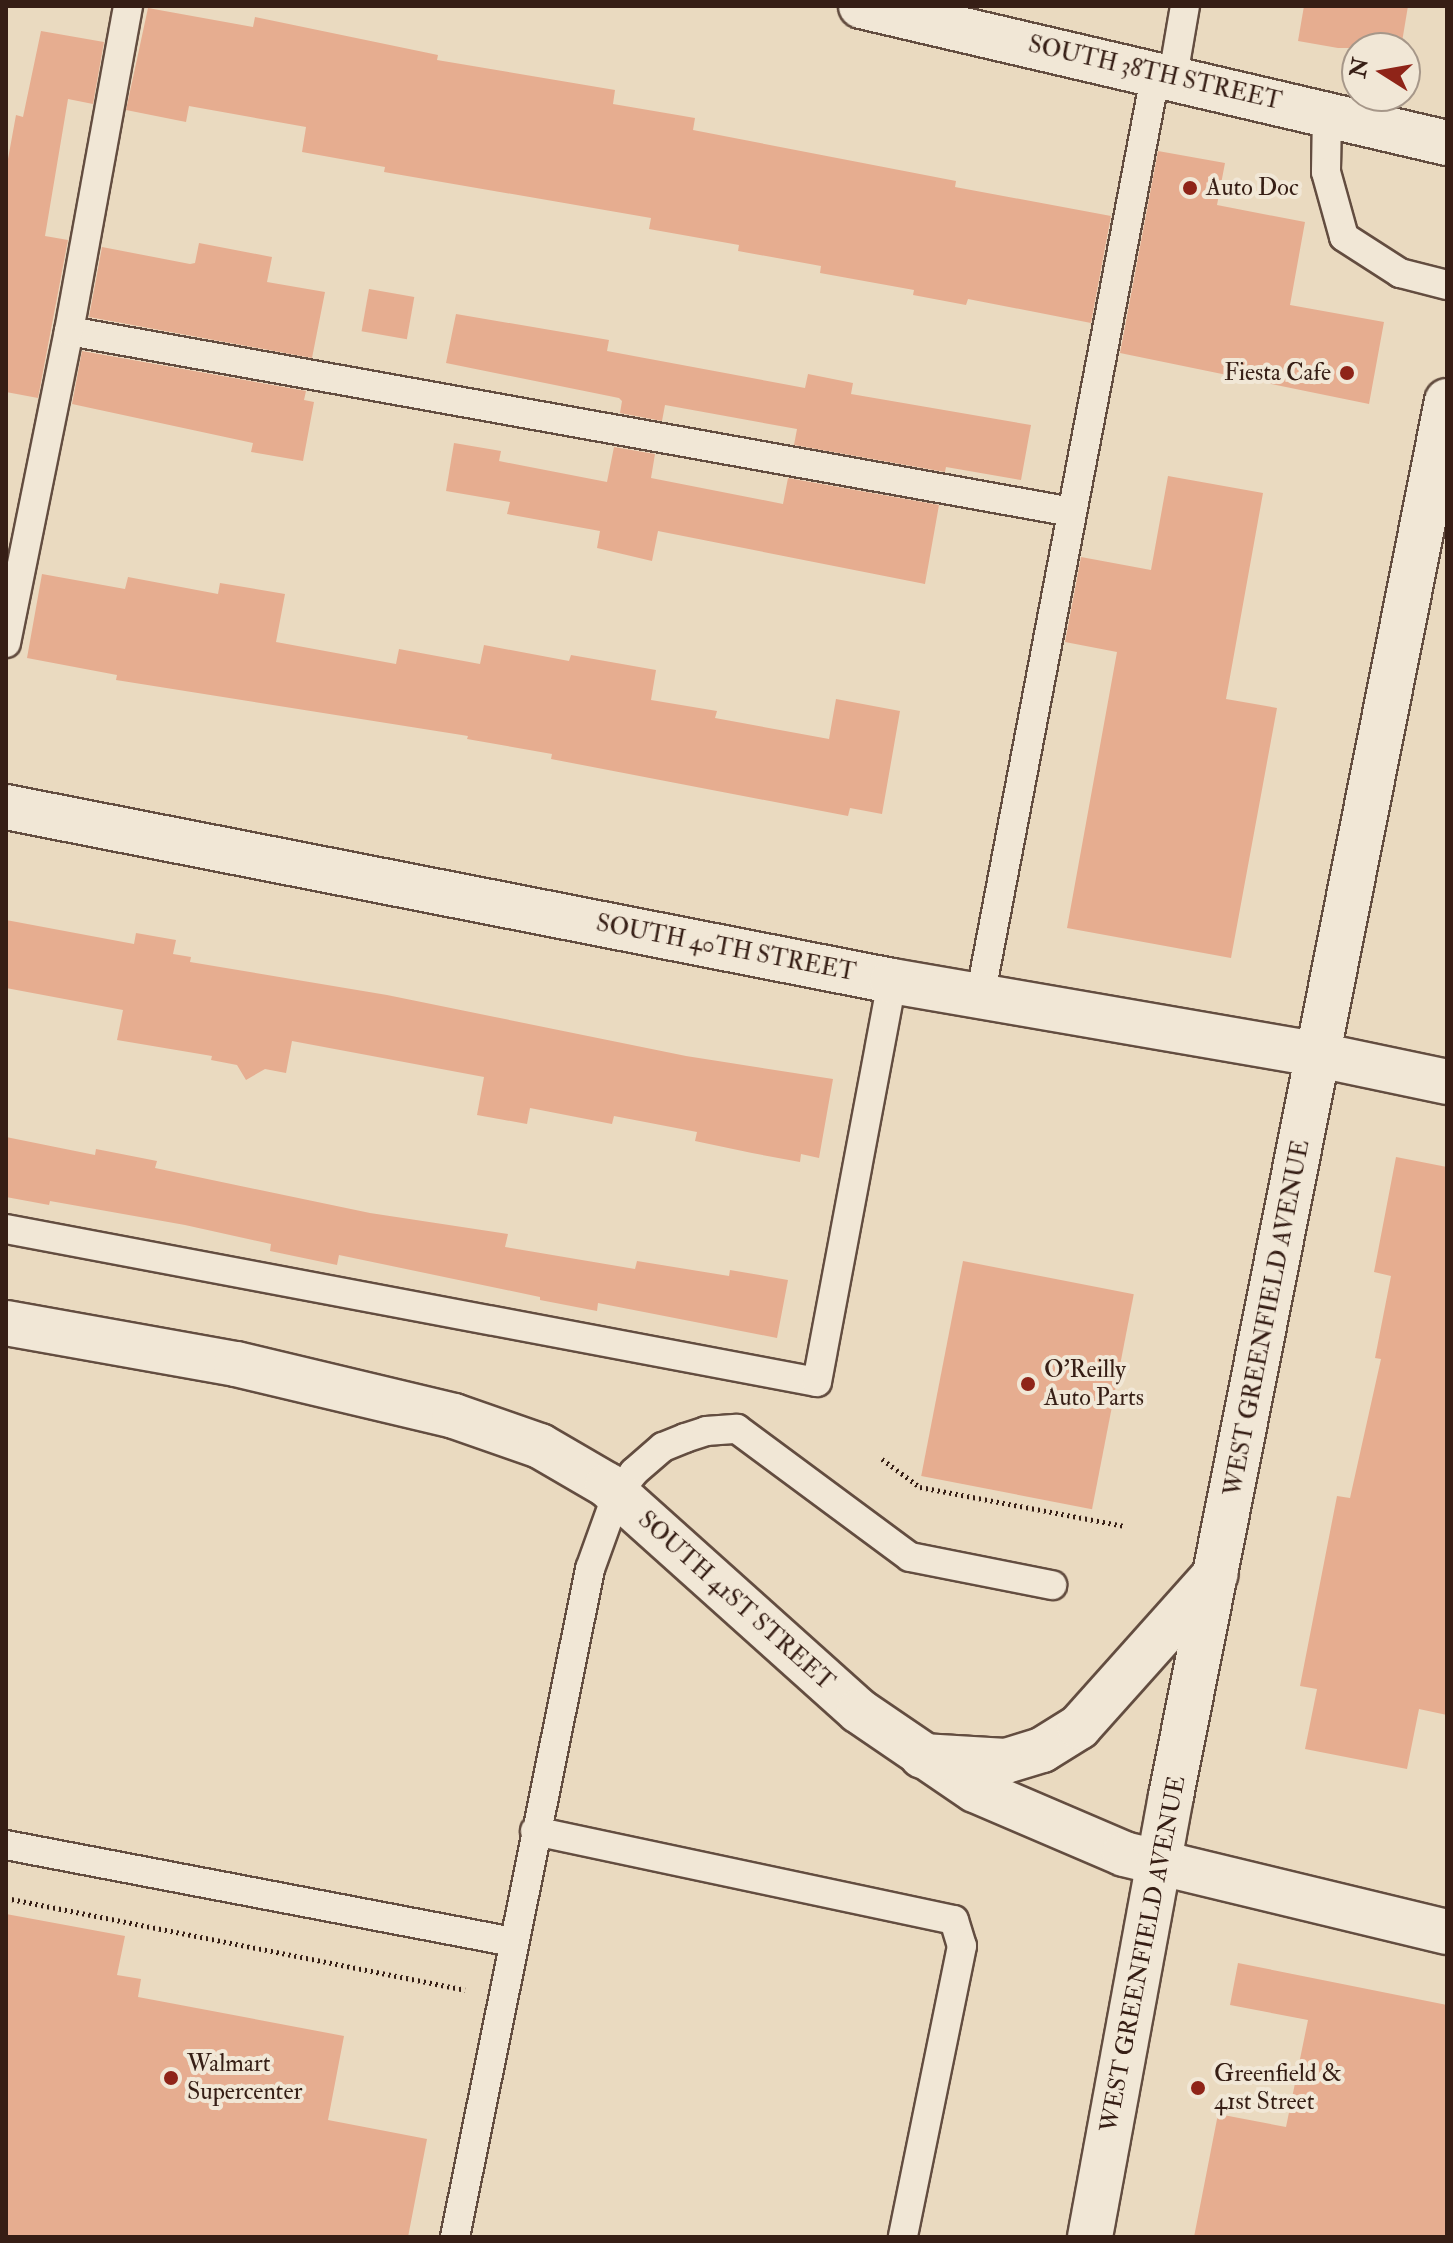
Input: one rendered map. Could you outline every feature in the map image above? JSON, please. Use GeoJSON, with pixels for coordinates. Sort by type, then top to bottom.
{"type":"FeatureCollection","features":[{"type":"Feature","properties":{"kind":"street","name":"SOUTH 38TH STREET"},"geometry":{"type":"LineString","coordinates":[[861,6],[1164,74],[1447,143]]}},
{"type":"Feature","properties":{"kind":"street","name":"WEST GREENFIELD AVENUE"},"geometry":{"type":"LineString","coordinates":[[1090,2237],[1159,1863],[1319,1055],[1436,510],[1447,401]]}},
{"type":"Feature","properties":{"kind":"street","name":"SOUTH 40TH STREET"},"geometry":{"type":"LineString","coordinates":[[6,807],[892,981],[1319,1055],[1447,1082]]}},
{"type":"Feature","properties":{"kind":"street","name":"SOUTH 41ST STREET"},"geometry":{"type":"LineString","coordinates":[[6,1323],[236,1364],[454,1416],[540,1446],[617,1494],[859,1711],[975,1790],[1110,1848],[1159,1863],[1447,1932]]}},
{"type":"Feature","properties":{"kind":"street"},"geometry":{"type":"LineString","coordinates":[[922,1756],[1006,1761],[1042,1750],[1079,1727],[1217,1572]]}},
{"type":"Feature","properties":{"kind":"lane"},"geometry":{"type":"LineString","coordinates":[[6,643],[69,331],[128,6]]}},
{"type":"Feature","properties":{"kind":"lane"},"geometry":{"type":"LineString","coordinates":[[980,997],[1072,512],[1164,74],[1185,6]]}},
{"type":"Feature","properties":{"kind":"lane"},"geometry":{"type":"LineString","coordinates":[[1327,113],[1326,172],[1344,237],[1400,273],[1447,285]]}},
{"type":"Feature","properties":{"kind":"lane"},"geometry":{"type":"LineString","coordinates":[[69,331],[1072,512]]}},
{"type":"Feature","properties":{"kind":"lane"},"geometry":{"type":"LineString","coordinates":[[6,1229],[817,1382],[892,981]]}},
{"type":"Feature","properties":{"kind":"lane"},"geometry":{"type":"LineString","coordinates":[[455,2237],[590,1569],[617,1494],[634,1472],[663,1447],[706,1431],[737,1429],[910,1557],[1052,1585]]}},
{"type":"Feature","properties":{"kind":"lane"},"geometry":{"type":"LineString","coordinates":[[535,1831],[954,1920],[962,1946],[903,2237]]}},
{"type":"Feature","properties":{"kind":"lane"},"geometry":{"type":"LineString","coordinates":[[6,1845],[513,1942]]}},
{"type":"Feature","properties":{"kind":"path"},"geometry":{"type":"LineString","coordinates":[[882,1459],[920,1487],[1125,1526]]}},
{"type":"Feature","properties":{"kind":"path"},"geometry":{"type":"LineString","coordinates":[[6,1898],[463,1987],[469,1996]]}},
{"type":"Feature","properties":{"kind":"building"},"geometry":{"type":"Polygon","coordinates":[[[1304,6],[1408,6],[1404,32],[1341,32],[1341,48],[1298,41],[1304,6]]]}},
{"type":"Feature","properties":{"kind":"building"},"geometry":{"type":"Polygon","coordinates":[[[148,8],[253,27],[255,17],[438,55],[437,60],[615,90],[613,104],[695,118],[693,130],[956,181],[955,187],[1111,216],[1091,323],[968,299],[966,305],[913,295],[914,290],[820,273],[821,266],[738,251],[739,245],[649,229],[651,218],[384,172],[385,167],[302,152],[306,127],[189,106],[186,122],[126,110],[148,8]]]}},
{"type":"Feature","properties":{"kind":"building"},"geometry":{"type":"Polygon","coordinates":[[[41,31],[104,42],[93,104],[68,99],[45,236],[68,240],[38,398],[6,392],[6,170],[16,115],[23,117],[41,31]]]}},
{"type":"Feature","properties":{"kind":"building"},"geometry":{"type":"Polygon","coordinates":[[[1158,151],[1225,163],[1217,205],[1305,222],[1290,305],[1384,322],[1369,404],[1120,353],[1158,151]]]}},
{"type":"Feature","properties":{"kind":"building"},"geometry":{"type":"Polygon","coordinates":[[[199,243],[272,257],[267,282],[325,292],[312,358],[89,317],[102,247],[190,264],[195,263],[199,243]]]}},
{"type":"Feature","properties":{"kind":"building"},"geometry":{"type":"Polygon","coordinates":[[[369,289],[414,297],[407,339],[362,331],[369,289]]]}},
{"type":"Feature","properties":{"kind":"building"},"geometry":{"type":"Polygon","coordinates":[[[456,314],[609,340],[607,351],[805,388],[808,374],[853,383],[851,394],[1031,425],[1021,480],[946,467],[945,472],[794,445],[797,429],[665,405],[662,421],[620,413],[622,401],[619,398],[446,363],[456,314]]]}},
{"type":"Feature","properties":{"kind":"building"},"geometry":{"type":"Polygon","coordinates":[[[82,351],[306,391],[304,400],[314,402],[303,461],[251,452],[253,443],[72,404],[82,351]]]}},
{"type":"Feature","properties":{"kind":"building"},"geometry":{"type":"Polygon","coordinates":[[[454,443],[501,451],[499,461],[607,482],[614,447],[655,454],[651,478],[783,504],[788,478],[939,505],[925,584],[658,531],[652,561],[597,548],[600,531],[507,514],[510,502],[446,491],[454,443]]]}},
{"type":"Feature","properties":{"kind":"building"},"geometry":{"type":"Polygon","coordinates":[[[1168,476],[1263,493],[1226,699],[1277,708],[1231,958],[1067,928],[1117,652],[1065,642],[1081,557],[1151,570],[1168,476]]]}},
{"type":"Feature","properties":{"kind":"building"},"geometry":{"type":"Polygon","coordinates":[[[42,574],[125,589],[128,577],[218,594],[220,583],[285,594],[276,642],[396,664],[399,649],[480,664],[484,645],[569,661],[571,655],[656,670],[651,700],[717,711],[715,718],[829,739],[836,699],[900,711],[882,814],[850,808],[848,816],[551,759],[552,754],[467,739],[468,736],[116,680],[117,675],[27,658],[42,574]]]}},
{"type":"Feature","properties":{"kind":"building"},"geometry":{"type":"Polygon","coordinates":[[[6,920],[134,944],[136,933],[176,940],[173,954],[191,957],[190,962],[387,995],[686,1056],[833,1079],[819,1158],[801,1154],[800,1162],[752,1153],[695,1141],[697,1132],[614,1116],[612,1124],[530,1108],[527,1124],[477,1115],[484,1077],[292,1041],[286,1073],[265,1069],[246,1080],[237,1065],[211,1060],[212,1056],[117,1040],[123,1010],[6,988],[6,920]]]}},
{"type":"Feature","properties":{"kind":"building"},"geometry":{"type":"Polygon","coordinates":[[[6,1137],[95,1155],[96,1149],[157,1161],[155,1168],[370,1213],[508,1234],[505,1247],[635,1269],[637,1261],[729,1276],[730,1270],[788,1280],[777,1338],[598,1303],[597,1311],[339,1255],[337,1265],[270,1251],[271,1244],[185,1225],[50,1201],[49,1205],[6,1197],[6,1137]]]}},
{"type":"Feature","properties":{"kind":"building"},"geometry":{"type":"Polygon","coordinates":[[[1396,1157],[1447,1167],[1447,1715],[1419,1709],[1407,1769],[1305,1749],[1317,1689],[1300,1686],[1337,1496],[1350,1498],[1381,1359],[1375,1358],[1391,1276],[1374,1272],[1396,1157]]]}},
{"type":"Feature","properties":{"kind":"building","name":"O'Reilly Auto Parts"},"geometry":{"type":"Polygon","coordinates":[[[963,1261],[1134,1294],[1092,1509],[921,1476],[963,1261]]]}},
{"type":"Feature","properties":{"kind":"building","name":"Walmart Supercenter"},"geometry":{"type":"Polygon","coordinates":[[[6,1914],[125,1936],[117,1975],[141,1979],[138,1997],[344,2036],[328,2120],[427,2139],[408,2237],[6,2237],[6,1914]]]}},
{"type":"Feature","properties":{"kind":"building"},"geometry":{"type":"Polygon","coordinates":[[[1238,1963],[1447,2005],[1447,2237],[1194,2237],[1218,2114],[1286,2127],[1308,2020],[1230,2005],[1238,1963]]]}},
{"type":"Feature","properties":{"kind":"place","name":"Auto Doc"},"geometry":{"type":"Point","coordinates":[1190,188]}},
{"type":"Feature","properties":{"kind":"place","name":"Fiesta Cafe"},"geometry":{"type":"Point","coordinates":[1347,373]}},
{"type":"Feature","properties":{"kind":"place","name":"O'Reilly Auto Parts"},"geometry":{"type":"Point","coordinates":[1028,1384]}},
{"type":"Feature","properties":{"kind":"place","name":"Walmart Supercenter"},"geometry":{"type":"Point","coordinates":[171,2078]}},
{"type":"Feature","properties":{"kind":"place","name":"Greenfield & 41st Street"},"geometry":{"type":"Point","coordinates":[1198,2088]}}]}
